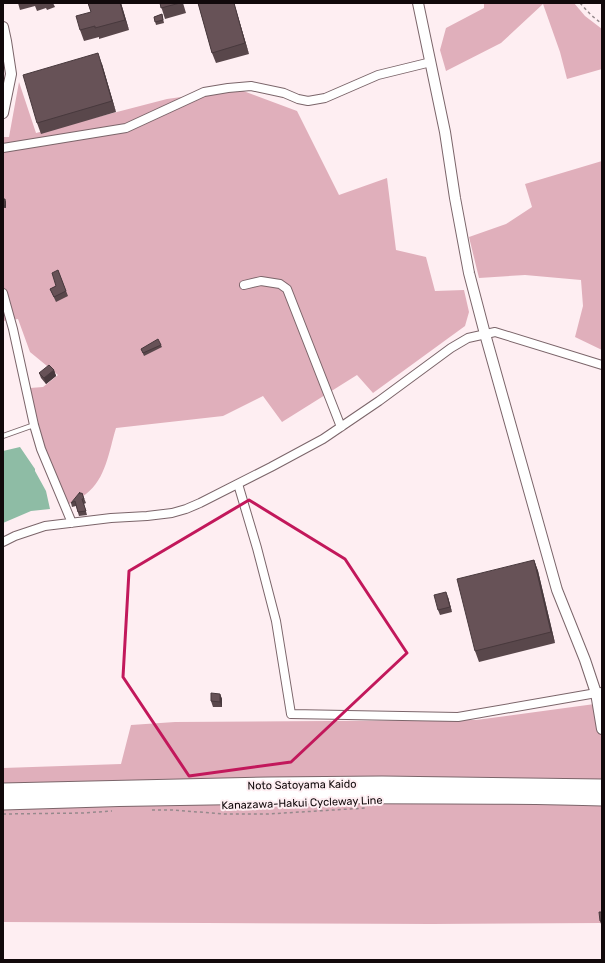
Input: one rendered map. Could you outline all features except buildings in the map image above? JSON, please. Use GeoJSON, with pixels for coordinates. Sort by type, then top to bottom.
{"type":"FeatureCollection","features":[{"type":"Feature","properties":{"kind":"highway","name":"Noto Satoyama Kaido"},"geometry":{"type":"LineString","coordinates":[[3,791],[262,785],[382,784],[602,787]]}},
{"type":"Feature","properties":{"kind":"highway","name":"Noto Satoyama Kaido"},"geometry":{"type":"LineString","coordinates":[[3,802],[268,796],[392,795],[565,796],[602,798]]}},
{"type":"Feature","properties":{"kind":"street"},"geometry":{"type":"LineString","coordinates":[[418,3],[445,132],[455,198],[469,273],[557,590],[599,692],[602,729]]}},
{"type":"Feature","properties":{"kind":"street"},"geometry":{"type":"LineString","coordinates":[[3,27],[11,74],[3,113]]}},
{"type":"Feature","properties":{"kind":"street"},"geometry":{"type":"LineString","coordinates":[[3,148],[126,128],[204,92],[251,86],[284,93],[298,99],[308,101],[325,98],[378,75],[431,62]]}},
{"type":"Feature","properties":{"kind":"street"},"geometry":{"type":"LineString","coordinates":[[244,285],[261,281],[280,284],[287,289],[341,427]]}},
{"type":"Feature","properties":{"kind":"street"},"geometry":{"type":"LineString","coordinates":[[3,294],[13,329],[34,425],[41,449],[72,523]]}},
{"type":"Feature","properties":{"kind":"street"},"geometry":{"type":"LineString","coordinates":[[3,542],[15,536],[45,526],[111,518],[172,513],[200,503],[271,467],[341,427],[451,348],[468,338],[495,332],[602,365]]}},
{"type":"Feature","properties":{"kind":"street"},"geometry":{"type":"LineString","coordinates":[[238,484],[257,548],[276,621],[291,714],[458,717],[599,692]]}},
{"type":"Feature","properties":{"kind":"lane"},"geometry":{"type":"LineString","coordinates":[[3,436],[34,425]]}},
{"type":"Feature","properties":{"kind":"path"},"geometry":{"type":"LineString","coordinates":[[580,3],[602,24]]}},
{"type":"Feature","properties":{"kind":"path","name":"Kanazawa-Hakui Cycleway Line"},"geometry":{"type":"LineString","coordinates":[[149,810],[172,810],[225,814],[268,814],[369,808]]}},
{"type":"Feature","properties":{"kind":"path"},"geometry":{"type":"LineString","coordinates":[[3,814],[83,813],[118,810]]}},
{"type":"Feature","properties":{"kind":"highlighted area"},"geometry":{"type":"Polygon","coordinates":[[[249,500],[345,559],[407,653],[291,762],[189,776],[123,677],[129,571],[249,500]]]}},
{"type":"Feature","properties":{"kind":"shaded area"},"geometry":{"type":"Polygon","coordinates":[[[484,3],[574,3],[585,16],[602,29],[602,69],[567,79],[560,52],[543,4],[501,43],[446,71],[440,50],[446,28],[484,8],[484,3]]]}},
{"type":"Feature","properties":{"kind":"shaded area"},"geometry":{"type":"Polygon","coordinates":[[[19,82],[36,133],[167,99],[238,89],[297,111],[339,195],[387,178],[396,250],[426,257],[435,291],[464,290],[469,312],[465,326],[373,393],[357,375],[282,422],[263,396],[223,416],[116,428],[106,464],[98,481],[86,494],[69,504],[44,448],[30,388],[43,387],[58,375],[30,352],[18,319],[3,321],[3,137],[9,137],[19,82]]]}},
{"type":"Feature","properties":{"kind":"shaded area"},"geometry":{"type":"Polygon","coordinates":[[[602,161],[602,350],[575,337],[583,306],[581,280],[525,275],[479,278],[469,237],[506,224],[532,207],[525,184],[602,161]]]}},
{"type":"Feature","properties":{"kind":"shaded area"},"geometry":{"type":"Polygon","coordinates":[[[20,447],[35,469],[46,491],[50,509],[31,511],[3,523],[3,451],[20,447]]]}},
{"type":"Feature","properties":{"kind":"shaded area"},"geometry":{"type":"Polygon","coordinates":[[[602,703],[602,923],[431,924],[3,922],[3,768],[121,764],[131,725],[175,722],[476,720],[602,703]]]}}]}
